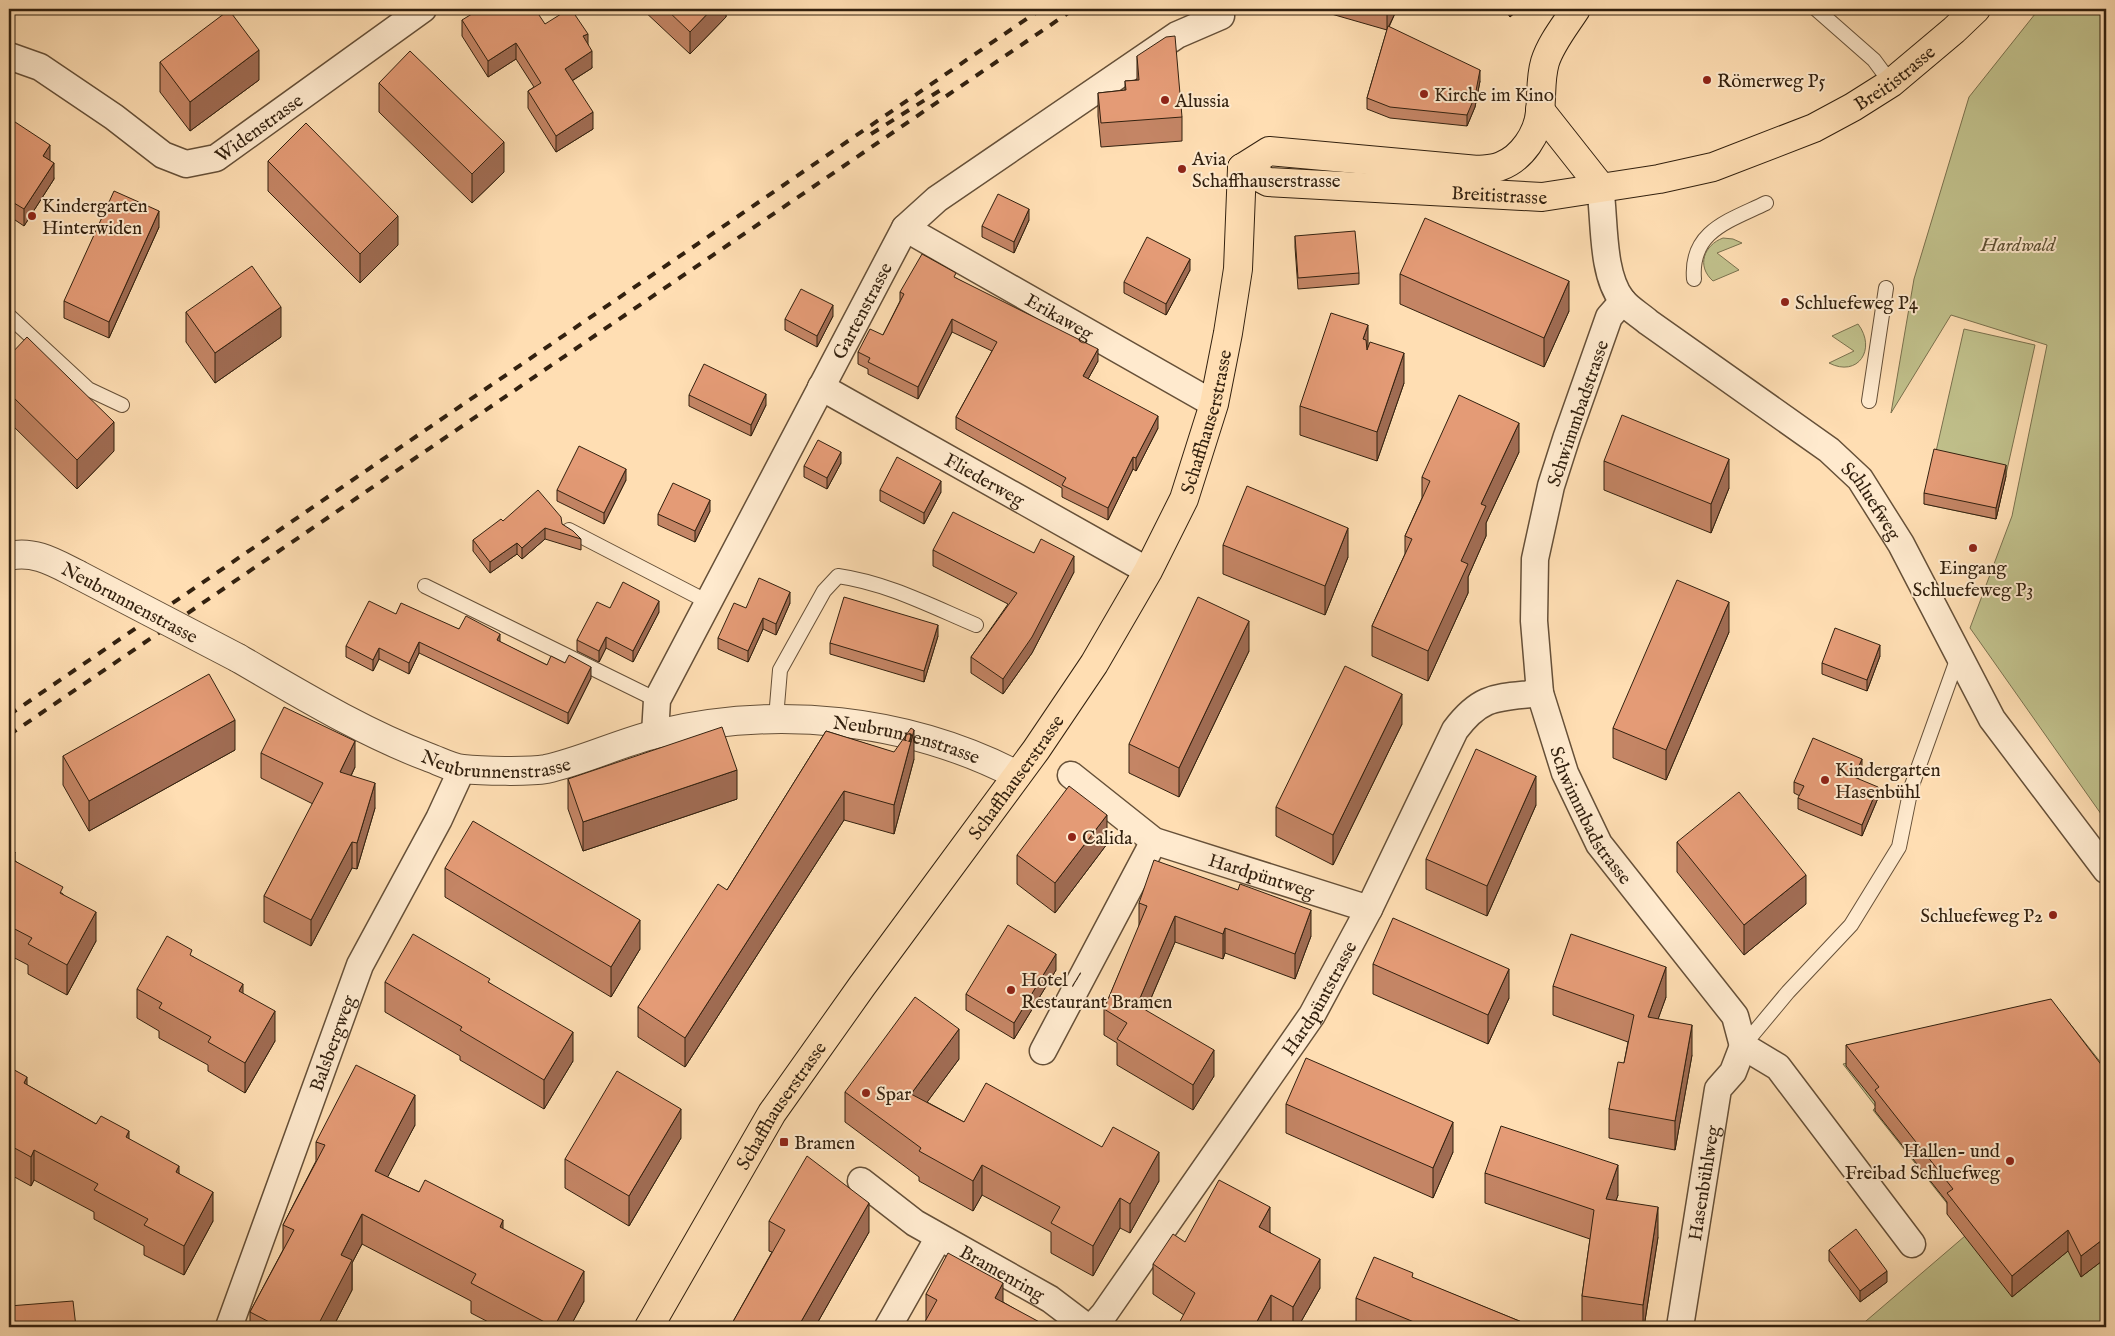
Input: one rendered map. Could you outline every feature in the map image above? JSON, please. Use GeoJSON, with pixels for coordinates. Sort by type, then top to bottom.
{"type":"FeatureCollection","features":[{"type":"Feature","properties":{"kind":"main road"},"geometry":{"type":"LineString","coordinates":[[1576,9],[1555,40],[1545,62],[1540,86],[1540,110],[1600,186]]}},
{"type":"Feature","properties":{"kind":"main road","name":"Breitistrasse"},"geometry":{"type":"LineString","coordinates":[[1540,110],[1536,130],[1529,142],[1518,156],[1501,166],[1478,170],[1270,150],[1242,168],[1268,182],[1542,197],[1600,186],[1659,179],[1713,167],[1814,128],[1890,83],[1954,30],[1976,9]]}},
{"type":"Feature","properties":{"kind":"main road","name":"Schaffhauserstrasse"},"geometry":{"type":"LineString","coordinates":[[649,1327],[772,1113],[862,986],[1017,775],[1094,664],[1148,571],[1184,499],[1214,404],[1238,270],[1242,168]]}},
{"type":"Feature","properties":{"kind":"street","name":"Widenstrasse"},"geometry":{"type":"LineString","coordinates":[[9,56],[40,67],[114,117],[163,155],[186,164],[216,158],[423,9]]}},
{"type":"Feature","properties":{"kind":"street","name":"Gartenstrasse"},"geometry":{"type":"LineString","coordinates":[[655,734],[657,700],[905,228],[937,199],[1177,35],[1221,16]]}},
{"type":"Feature","properties":{"kind":"street","name":"Schluefweg"},"geometry":{"type":"LineString","coordinates":[[1600,186],[1609,272],[1614,288],[1622,301],[1648,322],[1829,450],[1860,479],[1901,544],[1958,657],[1992,719],[2106,870]]}},
{"type":"Feature","properties":{"kind":"street","name":"Erikaweg"},"geometry":{"type":"LineString","coordinates":[[905,228],[1214,404]]}},
{"type":"Feature","properties":{"kind":"street","name":"Schwimmbadstrasse"},"geometry":{"type":"LineString","coordinates":[[1622,301],[1609,317],[1567,436],[1551,486],[1535,558],[1534,621],[1540,693],[1565,773],[1599,844],[1735,1016],[1744,1046]]}},
{"type":"Feature","properties":{"kind":"street","name":"Fliederweg"},"geometry":{"type":"LineString","coordinates":[[821,387],[1148,571]]}},
{"type":"Feature","properties":{"kind":"street","name":"Neubrunnenstrasse"},"geometry":{"type":"LineString","coordinates":[[9,556],[31,555],[44,558],[238,658],[388,742],[462,769],[545,769],[655,734],[723,721],[776,718],[842,722],[909,734],[984,759],[1017,775]]}},
{"type":"Feature","properties":{"kind":"street","name":"Hardpüntstrasse"},"geometry":{"type":"LineString","coordinates":[[1092,1327],[1104,1314],[1191,1191],[1312,1015],[1369,909],[1455,730],[1469,712],[1484,701],[1540,693]]}},
{"type":"Feature","properties":{"kind":"street","name":"Balsbergweg"},"geometry":{"type":"LineString","coordinates":[[229,1327],[360,964],[439,819],[462,769]]}},
{"type":"Feature","properties":{"kind":"street","name":"Hardpüntweg"},"geometry":{"type":"LineString","coordinates":[[1071,775],[1154,841],[1369,909]]}},
{"type":"Feature","properties":{"kind":"street"},"geometry":{"type":"LineString","coordinates":[[1043,1051],[1154,841]]}},
{"type":"Feature","properties":{"kind":"street"},"geometry":{"type":"LineString","coordinates":[[1744,1046],[1778,1067],[1912,1244]]}},
{"type":"Feature","properties":{"kind":"street","name":"Hasenbühlweg"},"geometry":{"type":"LineString","coordinates":[[1680,1327],[1718,1090],[1733,1072],[1744,1046]]}},
{"type":"Feature","properties":{"kind":"street","name":"Bramenring"},"geometry":{"type":"LineString","coordinates":[[861,1181],[915,1223],[1050,1299],[1088,1327]]}},
{"type":"Feature","properties":{"kind":"street","name":"Bramenring"},"geometry":{"type":"LineString","coordinates":[[888,1327],[939,1237]]}},
{"type":"Feature","properties":{"kind":"lane"},"geometry":{"type":"LineString","coordinates":[[1816,9],[1874,60],[1890,83]]}},
{"type":"Feature","properties":{"kind":"lane"},"geometry":{"type":"LineString","coordinates":[[1694,279],[1693,264],[1698,246],[1709,233],[1766,203]]}},
{"type":"Feature","properties":{"kind":"lane"},"geometry":{"type":"LineString","coordinates":[[1869,401],[1886,288]]}},
{"type":"Feature","properties":{"kind":"lane"},"geometry":{"type":"LineString","coordinates":[[9,316],[88,389],[122,404]]}},
{"type":"Feature","properties":{"kind":"lane"},"geometry":{"type":"LineString","coordinates":[[569,530],[708,602]]}},
{"type":"Feature","properties":{"kind":"lane"},"geometry":{"type":"LineString","coordinates":[[776,718],[780,670],[824,591],[838,576],[862,579],[976,625]]}},
{"type":"Feature","properties":{"kind":"lane"},"geometry":{"type":"LineString","coordinates":[[425,586],[657,700]]}},
{"type":"Feature","properties":{"kind":"lane"},"geometry":{"type":"LineString","coordinates":[[1744,1046],[1788,992],[1851,925],[1899,847],[1911,788],[1958,657]]}},
{"type":"Feature","properties":{"kind":"green space","name":"Hardwald"},"geometry":{"type":"Polygon","coordinates":[[[2039,9],[2106,9],[2106,821],[1970,628],[2012,516],[2047,345],[1951,315],[1891,413],[1914,279],[1969,97],[2039,9]]]}},
{"type":"Feature","properties":{"kind":"green space"},"geometry":{"type":"Polygon","coordinates":[[[1723,238],[1733,239],[1742,243],[1717,253],[1739,270],[1713,281],[1705,269],[1704,256],[1716,241],[1723,238]]]}},
{"type":"Feature","properties":{"kind":"green space"},"geometry":{"type":"Polygon","coordinates":[[[1858,324],[1866,343],[1862,358],[1856,364],[1848,367],[1839,367],[1829,363],[1854,351],[1832,336],[1858,324]]]}},
{"type":"Feature","properties":{"kind":"green space"},"geometry":{"type":"Polygon","coordinates":[[[1964,329],[2035,345],[1996,519],[1924,504],[1964,329]]]}},
{"type":"Feature","properties":{"kind":"green space","name":"Hallen- und Freibad Schluefweg"},"geometry":{"type":"Polygon","coordinates":[[[2063,1015],[2106,1069],[2106,1327],[1859,1327],[1965,1236],[1953,1211],[1873,1110],[1876,1107],[1843,1064],[2063,1015]]]}},
{"type":"Feature","properties":{"kind":"building"},"geometry":{"type":"Polygon","coordinates":[[[480,9],[535,9],[545,24],[571,9],[588,34],[583,36],[592,51],[565,69],[593,112],[556,136],[528,91],[541,83],[516,43],[488,61],[462,20],[480,9]]]}},
{"type":"Feature","properties":{"kind":"building"},"geometry":{"type":"Polygon","coordinates":[[[666,9],[712,9],[690,32],[666,9]]]}},
{"type":"Feature","properties":{"kind":"building"},"geometry":{"type":"Polygon","coordinates":[[[229,10],[259,50],[190,102],[160,62],[229,10]]]}},
{"type":"Feature","properties":{"kind":"building","name":"Kirche im Kino"},"geometry":{"type":"Polygon","coordinates":[[[1388,26],[1480,70],[1475,96],[1467,115],[1390,107],[1367,98],[1388,26]]]}},
{"type":"Feature","properties":{"kind":"building"},"geometry":{"type":"Polygon","coordinates":[[[1175,36],[1182,117],[1101,123],[1098,93],[1126,90],[1125,81],[1139,80],[1137,56],[1166,37],[1175,36]]]}},
{"type":"Feature","properties":{"kind":"building"},"geometry":{"type":"Polygon","coordinates":[[[410,51],[504,142],[472,174],[379,83],[410,51]]]}},
{"type":"Feature","properties":{"kind":"building"},"geometry":{"type":"Polygon","coordinates":[[[9,118],[50,145],[43,156],[54,163],[24,209],[9,200],[9,118]]]}},
{"type":"Feature","properties":{"kind":"building"},"geometry":{"type":"Polygon","coordinates":[[[306,123],[398,216],[360,254],[268,161],[306,123]]]}},
{"type":"Feature","properties":{"kind":"building"},"geometry":{"type":"Polygon","coordinates":[[[114,191],[159,211],[109,322],[64,301],[114,191]]]}},
{"type":"Feature","properties":{"kind":"building"},"geometry":{"type":"Polygon","coordinates":[[[998,194],[1029,209],[1014,242],[982,226],[998,194]]]}},
{"type":"Feature","properties":{"kind":"building"},"geometry":{"type":"Polygon","coordinates":[[[1425,218],[1569,281],[1544,338],[1400,274],[1425,218]]]}},
{"type":"Feature","properties":{"kind":"building"},"geometry":{"type":"Polygon","coordinates":[[[1355,231],[1359,273],[1298,278],[1295,236],[1355,231]]]}},
{"type":"Feature","properties":{"kind":"building"},"geometry":{"type":"Polygon","coordinates":[[[1147,237],[1190,259],[1166,304],[1124,282],[1147,237]]]}},
{"type":"Feature","properties":{"kind":"building"},"geometry":{"type":"Polygon","coordinates":[[[922,254],[956,273],[954,277],[1098,349],[1083,376],[1158,416],[1136,458],[1133,457],[1108,508],[1062,485],[1066,478],[956,417],[997,342],[952,319],[918,387],[868,362],[870,358],[858,352],[870,329],[883,335],[904,294],[900,292],[922,254]]]}},
{"type":"Feature","properties":{"kind":"building"},"geometry":{"type":"Polygon","coordinates":[[[252,266],[281,307],[215,353],[186,312],[252,266]]]}},
{"type":"Feature","properties":{"kind":"building"},"geometry":{"type":"Polygon","coordinates":[[[801,289],[833,305],[817,336],[785,319],[801,289]]]}},
{"type":"Feature","properties":{"kind":"building"},"geometry":{"type":"Polygon","coordinates":[[[1331,313],[1368,325],[1363,339],[1366,340],[1367,350],[1370,342],[1404,353],[1377,432],[1300,406],[1331,313]]]}},
{"type":"Feature","properties":{"kind":"building"},"geometry":{"type":"Polygon","coordinates":[[[27,337],[114,422],[77,460],[9,393],[9,356],[27,337]]]}},
{"type":"Feature","properties":{"kind":"building"},"geometry":{"type":"Polygon","coordinates":[[[704,364],[766,394],[751,425],[689,395],[704,364]]]}},
{"type":"Feature","properties":{"kind":"building"},"geometry":{"type":"Polygon","coordinates":[[[1459,395],[1519,423],[1481,504],[1486,506],[1461,561],[1468,564],[1428,651],[1372,626],[1412,539],[1405,536],[1430,481],[1422,477],[1459,395]]]}},
{"type":"Feature","properties":{"kind":"building"},"geometry":{"type":"Polygon","coordinates":[[[1622,415],[1729,459],[1711,504],[1604,461],[1622,415]]]}},
{"type":"Feature","properties":{"kind":"building"},"geometry":{"type":"Polygon","coordinates":[[[818,440],[841,452],[827,478],[804,466],[818,440]]]}},
{"type":"Feature","properties":{"kind":"building"},"geometry":{"type":"Polygon","coordinates":[[[579,446],[626,469],[604,513],[557,490],[579,446]]]}},
{"type":"Feature","properties":{"kind":"building"},"geometry":{"type":"Polygon","coordinates":[[[1934,449],[2006,465],[1996,508],[1924,493],[1934,449]]]}},
{"type":"Feature","properties":{"kind":"building"},"geometry":{"type":"Polygon","coordinates":[[[897,457],[941,481],[924,513],[880,490],[897,457]]]}},
{"type":"Feature","properties":{"kind":"building"},"geometry":{"type":"Polygon","coordinates":[[[673,483],[710,500],[695,531],[658,514],[673,483]]]}},
{"type":"Feature","properties":{"kind":"building"},"geometry":{"type":"Polygon","coordinates":[[[1247,486],[1348,528],[1325,586],[1223,545],[1247,486]]]}},
{"type":"Feature","properties":{"kind":"building"},"geometry":{"type":"Polygon","coordinates":[[[538,490],[561,517],[562,524],[581,539],[545,528],[522,548],[517,543],[490,562],[473,540],[501,519],[503,521],[538,490]]]}},
{"type":"Feature","properties":{"kind":"building"},"geometry":{"type":"Polygon","coordinates":[[[953,512],[1034,553],[1041,539],[1074,556],[1032,637],[1003,679],[971,657],[1017,593],[933,550],[953,512]]]}},
{"type":"Feature","properties":{"kind":"building"},"geometry":{"type":"Polygon","coordinates":[[[759,578],[790,592],[776,624],[763,618],[748,651],[718,638],[734,603],[746,608],[759,578]]]}},
{"type":"Feature","properties":{"kind":"building"},"geometry":{"type":"Polygon","coordinates":[[[1677,580],[1729,602],[1666,750],[1613,728],[1677,580]]]}},
{"type":"Feature","properties":{"kind":"building"},"geometry":{"type":"Polygon","coordinates":[[[623,582],[659,601],[633,651],[606,637],[599,651],[577,640],[597,602],[610,608],[623,582]]]}},
{"type":"Feature","properties":{"kind":"building"},"geometry":{"type":"Polygon","coordinates":[[[844,597],[938,625],[924,671],[830,643],[844,597]]]}},
{"type":"Feature","properties":{"kind":"building"},"geometry":{"type":"Polygon","coordinates":[[[1198,597],[1249,621],[1179,768],[1129,744],[1198,597]]]}},
{"type":"Feature","properties":{"kind":"building"},"geometry":{"type":"Polygon","coordinates":[[[369,601],[396,614],[401,603],[459,629],[466,616],[500,634],[497,640],[547,665],[551,656],[565,663],[569,655],[591,667],[568,713],[419,642],[409,663],[379,648],[373,660],[346,646],[369,601]]]}},
{"type":"Feature","properties":{"kind":"building"},"geometry":{"type":"Polygon","coordinates":[[[1835,628],[1880,645],[1867,680],[1822,663],[1835,628]]]}},
{"type":"Feature","properties":{"kind":"building"},"geometry":{"type":"Polygon","coordinates":[[[1345,666],[1402,694],[1333,835],[1276,807],[1345,666]]]}},
{"type":"Feature","properties":{"kind":"building"},"geometry":{"type":"Polygon","coordinates":[[[209,674],[235,720],[89,801],[63,756],[209,674]]]}},
{"type":"Feature","properties":{"kind":"building"},"geometry":{"type":"Polygon","coordinates":[[[284,707],[355,741],[340,772],[375,783],[357,843],[352,842],[311,920],[264,896],[323,783],[261,753],[284,707]]]}},
{"type":"Feature","properties":{"kind":"building"},"geometry":{"type":"Polygon","coordinates":[[[722,727],[737,770],[583,822],[568,779],[722,727]]]}},
{"type":"Feature","properties":{"kind":"building"},"geometry":{"type":"Polygon","coordinates":[[[911,728],[914,730],[894,805],[844,791],[685,1038],[638,1007],[718,884],[727,890],[826,731],[894,752],[911,728]]]}},
{"type":"Feature","properties":{"kind":"building"},"geometry":{"type":"Polygon","coordinates":[[[1813,738],[1862,759],[1854,777],[1878,787],[1862,825],[1798,798],[1804,786],[1794,782],[1813,738]]]}},
{"type":"Feature","properties":{"kind":"building"},"geometry":{"type":"Polygon","coordinates":[[[1476,749],[1536,776],[1487,886],[1426,859],[1476,749]]]}},
{"type":"Feature","properties":{"kind":"building"},"geometry":{"type":"Polygon","coordinates":[[[1069,786],[1107,815],[1055,883],[1017,855],[1069,786]]]}},
{"type":"Feature","properties":{"kind":"building"},"geometry":{"type":"Polygon","coordinates":[[[1739,792],[1806,875],[1744,925],[1677,842],[1739,792]]]}},
{"type":"Feature","properties":{"kind":"building"},"geometry":{"type":"Polygon","coordinates":[[[473,821],[640,920],[611,967],[445,868],[473,821]]]}},
{"type":"Feature","properties":{"kind":"building"},"geometry":{"type":"Polygon","coordinates":[[[9,849],[15,852],[11,859],[63,887],[60,893],[96,912],[67,965],[28,944],[32,938],[9,926],[9,849]]]}},
{"type":"Feature","properties":{"kind":"building"},"geometry":{"type":"Polygon","coordinates":[[[1154,860],[1238,890],[1240,884],[1311,910],[1295,954],[1225,928],[1223,934],[1175,916],[1137,1005],[1214,1050],[1193,1085],[1117,1039],[1127,1023],[1104,1009],[1147,906],[1139,903],[1154,860]]]}},
{"type":"Feature","properties":{"kind":"building"},"geometry":{"type":"Polygon","coordinates":[[[1393,918],[1509,969],[1488,1015],[1373,964],[1393,918]]]}},
{"type":"Feature","properties":{"kind":"building","name":"Hotel / Restaurant Bramen"},"geometry":{"type":"Polygon","coordinates":[[[1008,925],[1056,954],[1014,1023],[966,994],[1008,925]]]}},
{"type":"Feature","properties":{"kind":"building"},"geometry":{"type":"Polygon","coordinates":[[[413,934],[490,979],[488,982],[573,1032],[544,1080],[460,1030],[462,1027],[385,982],[413,934]]]}},
{"type":"Feature","properties":{"kind":"building"},"geometry":{"type":"Polygon","coordinates":[[[1571,934],[1666,967],[1648,1017],[1692,1025],[1675,1121],[1609,1109],[1618,1062],[1624,1063],[1634,1015],[1553,986],[1571,934]]]}},
{"type":"Feature","properties":{"kind":"building"},"geometry":{"type":"Polygon","coordinates":[[[167,936],[192,950],[190,955],[243,984],[239,991],[275,1011],[245,1063],[208,1042],[211,1037],[159,1008],[162,1003],[137,989],[167,936]]]}},
{"type":"Feature","properties":{"kind":"building"},"geometry":{"type":"Polygon","coordinates":[[[915,997],[959,1029],[911,1094],[964,1122],[986,1083],[1102,1147],[1113,1127],[1159,1152],[1130,1204],[1120,1198],[1093,1246],[1051,1223],[1060,1207],[982,1165],[973,1181],[919,1151],[921,1148],[845,1092],[915,997]]]}},
{"type":"Feature","properties":{"kind":"building","name":"Hallen- und Freibad Schluefweg"},"geometry":{"type":"Polygon","coordinates":[[[2051,999],[2103,1067],[2106,1062],[2106,1237],[2081,1256],[2068,1230],[2012,1276],[1947,1193],[1953,1189],[1875,1090],[1879,1087],[1846,1045],[2051,999]]]}},
{"type":"Feature","properties":{"kind":"building"},"geometry":{"type":"Polygon","coordinates":[[[1306,1058],[1453,1122],[1433,1168],[1286,1104],[1306,1058]]]}},
{"type":"Feature","properties":{"kind":"building"},"geometry":{"type":"Polygon","coordinates":[[[356,1065],[415,1095],[375,1171],[419,1192],[425,1180],[503,1220],[500,1227],[584,1271],[554,1327],[471,1283],[476,1274],[362,1214],[341,1255],[352,1260],[317,1327],[279,1327],[250,1312],[294,1230],[283,1225],[325,1145],[316,1142],[356,1065]]]}},
{"type":"Feature","properties":{"kind":"building"},"geometry":{"type":"Polygon","coordinates":[[[9,1067],[27,1077],[24,1083],[96,1124],[101,1116],[129,1131],[126,1137],[179,1166],[176,1172],[213,1192],[184,1246],[144,1225],[148,1219],[94,1190],[98,1184],[34,1150],[31,1157],[9,1145],[9,1067]]]}},
{"type":"Feature","properties":{"kind":"building"},"geometry":{"type":"Polygon","coordinates":[[[617,1071],[681,1109],[629,1196],[565,1159],[617,1071]]]}},
{"type":"Feature","properties":{"kind":"building"},"geometry":{"type":"Polygon","coordinates":[[[1501,1126],[1618,1165],[1606,1199],[1658,1207],[1643,1305],[1582,1296],[1594,1210],[1485,1173],[1501,1126]]]}},
{"type":"Feature","properties":{"kind":"building"},"geometry":{"type":"Polygon","coordinates":[[[807,1156],[869,1203],[798,1327],[730,1327],[785,1230],[769,1221],[807,1156]]]}},
{"type":"Feature","properties":{"kind":"building"},"geometry":{"type":"Polygon","coordinates":[[[1219,1180],[1270,1207],[1259,1227],[1320,1259],[1293,1307],[1271,1295],[1254,1327],[1177,1327],[1195,1293],[1153,1264],[1173,1234],[1185,1242],[1219,1180]]]}},
{"type":"Feature","properties":{"kind":"building"},"geometry":{"type":"Polygon","coordinates":[[[1856,1229],[1887,1271],[1860,1291],[1829,1250],[1856,1229]]]}},
{"type":"Feature","properties":{"kind":"building"},"geometry":{"type":"Polygon","coordinates":[[[948,1253],[1003,1283],[995,1298],[1045,1325],[1043,1327],[922,1327],[937,1300],[926,1294],[948,1253]]]}},
{"type":"Feature","properties":{"kind":"building"},"geometry":{"type":"Polygon","coordinates":[[[1374,1257],[1413,1273],[1412,1277],[1534,1327],[1426,1327],[1356,1298],[1374,1257]]]}},
{"type":"Feature","properties":{"kind":"building"},"geometry":{"type":"Polygon","coordinates":[[[73,1301],[76,1327],[9,1327],[9,1306],[73,1301]]]}},
{"type":"Feature","properties":{"kind":"railway"},"geometry":{"type":"LineString","coordinates":[[9,715],[1041,9]]}},
{"type":"Feature","properties":{"kind":"railway"},"geometry":{"type":"LineString","coordinates":[[9,735],[1074,9]]}},
{"type":"Feature","properties":{"kind":"railway"},"geometry":{"type":"LineString","coordinates":[[871,134],[947,86]]}},
{"type":"Feature","properties":{"kind":"place","name":"Römerweg P5"},"geometry":{"type":"Point","coordinates":[1707,80]}},
{"type":"Feature","properties":{"kind":"place","name":"Kirche im Kino"},"geometry":{"type":"Point","coordinates":[1424,94]}},
{"type":"Feature","properties":{"kind":"place","name":"Alussia"},"geometry":{"type":"Point","coordinates":[1165,100]}},
{"type":"Feature","properties":{"kind":"place","name":"Avia Schaffhauserstrasse"},"geometry":{"type":"Point","coordinates":[1182,169]}},
{"type":"Feature","properties":{"kind":"place","name":"Kindergarten Hinterwiden"},"geometry":{"type":"Point","coordinates":[32,216]}},
{"type":"Feature","properties":{"kind":"place","name":"Schluefeweg P4"},"geometry":{"type":"Point","coordinates":[1785,302]}},
{"type":"Feature","properties":{"kind":"place","name":"Eingang Schluefeweg P3"},"geometry":{"type":"Point","coordinates":[1973,548]}},
{"type":"Feature","properties":{"kind":"place","name":"Kindergarten Hasenbühl"},"geometry":{"type":"Point","coordinates":[1825,780]}},
{"type":"Feature","properties":{"kind":"place","name":"Calida"},"geometry":{"type":"Point","coordinates":[1072,837]}},
{"type":"Feature","properties":{"kind":"place","name":"Schluefeweg P2"},"geometry":{"type":"Point","coordinates":[2053,915]}},
{"type":"Feature","properties":{"kind":"place","name":"Hotel / Restaurant Bramen"},"geometry":{"type":"Point","coordinates":[1011,990]}},
{"type":"Feature","properties":{"kind":"place","name":"Spar"},"geometry":{"type":"Point","coordinates":[866,1093]}},
{"type":"Feature","properties":{"kind":"place","name":"Bramen"},"geometry":{"type":"Point","coordinates":[784,1142]}},
{"type":"Feature","properties":{"kind":"place","name":"Hallen- und Freibad Schluefweg"},"geometry":{"type":"Point","coordinates":[2010,1161]}}]}
